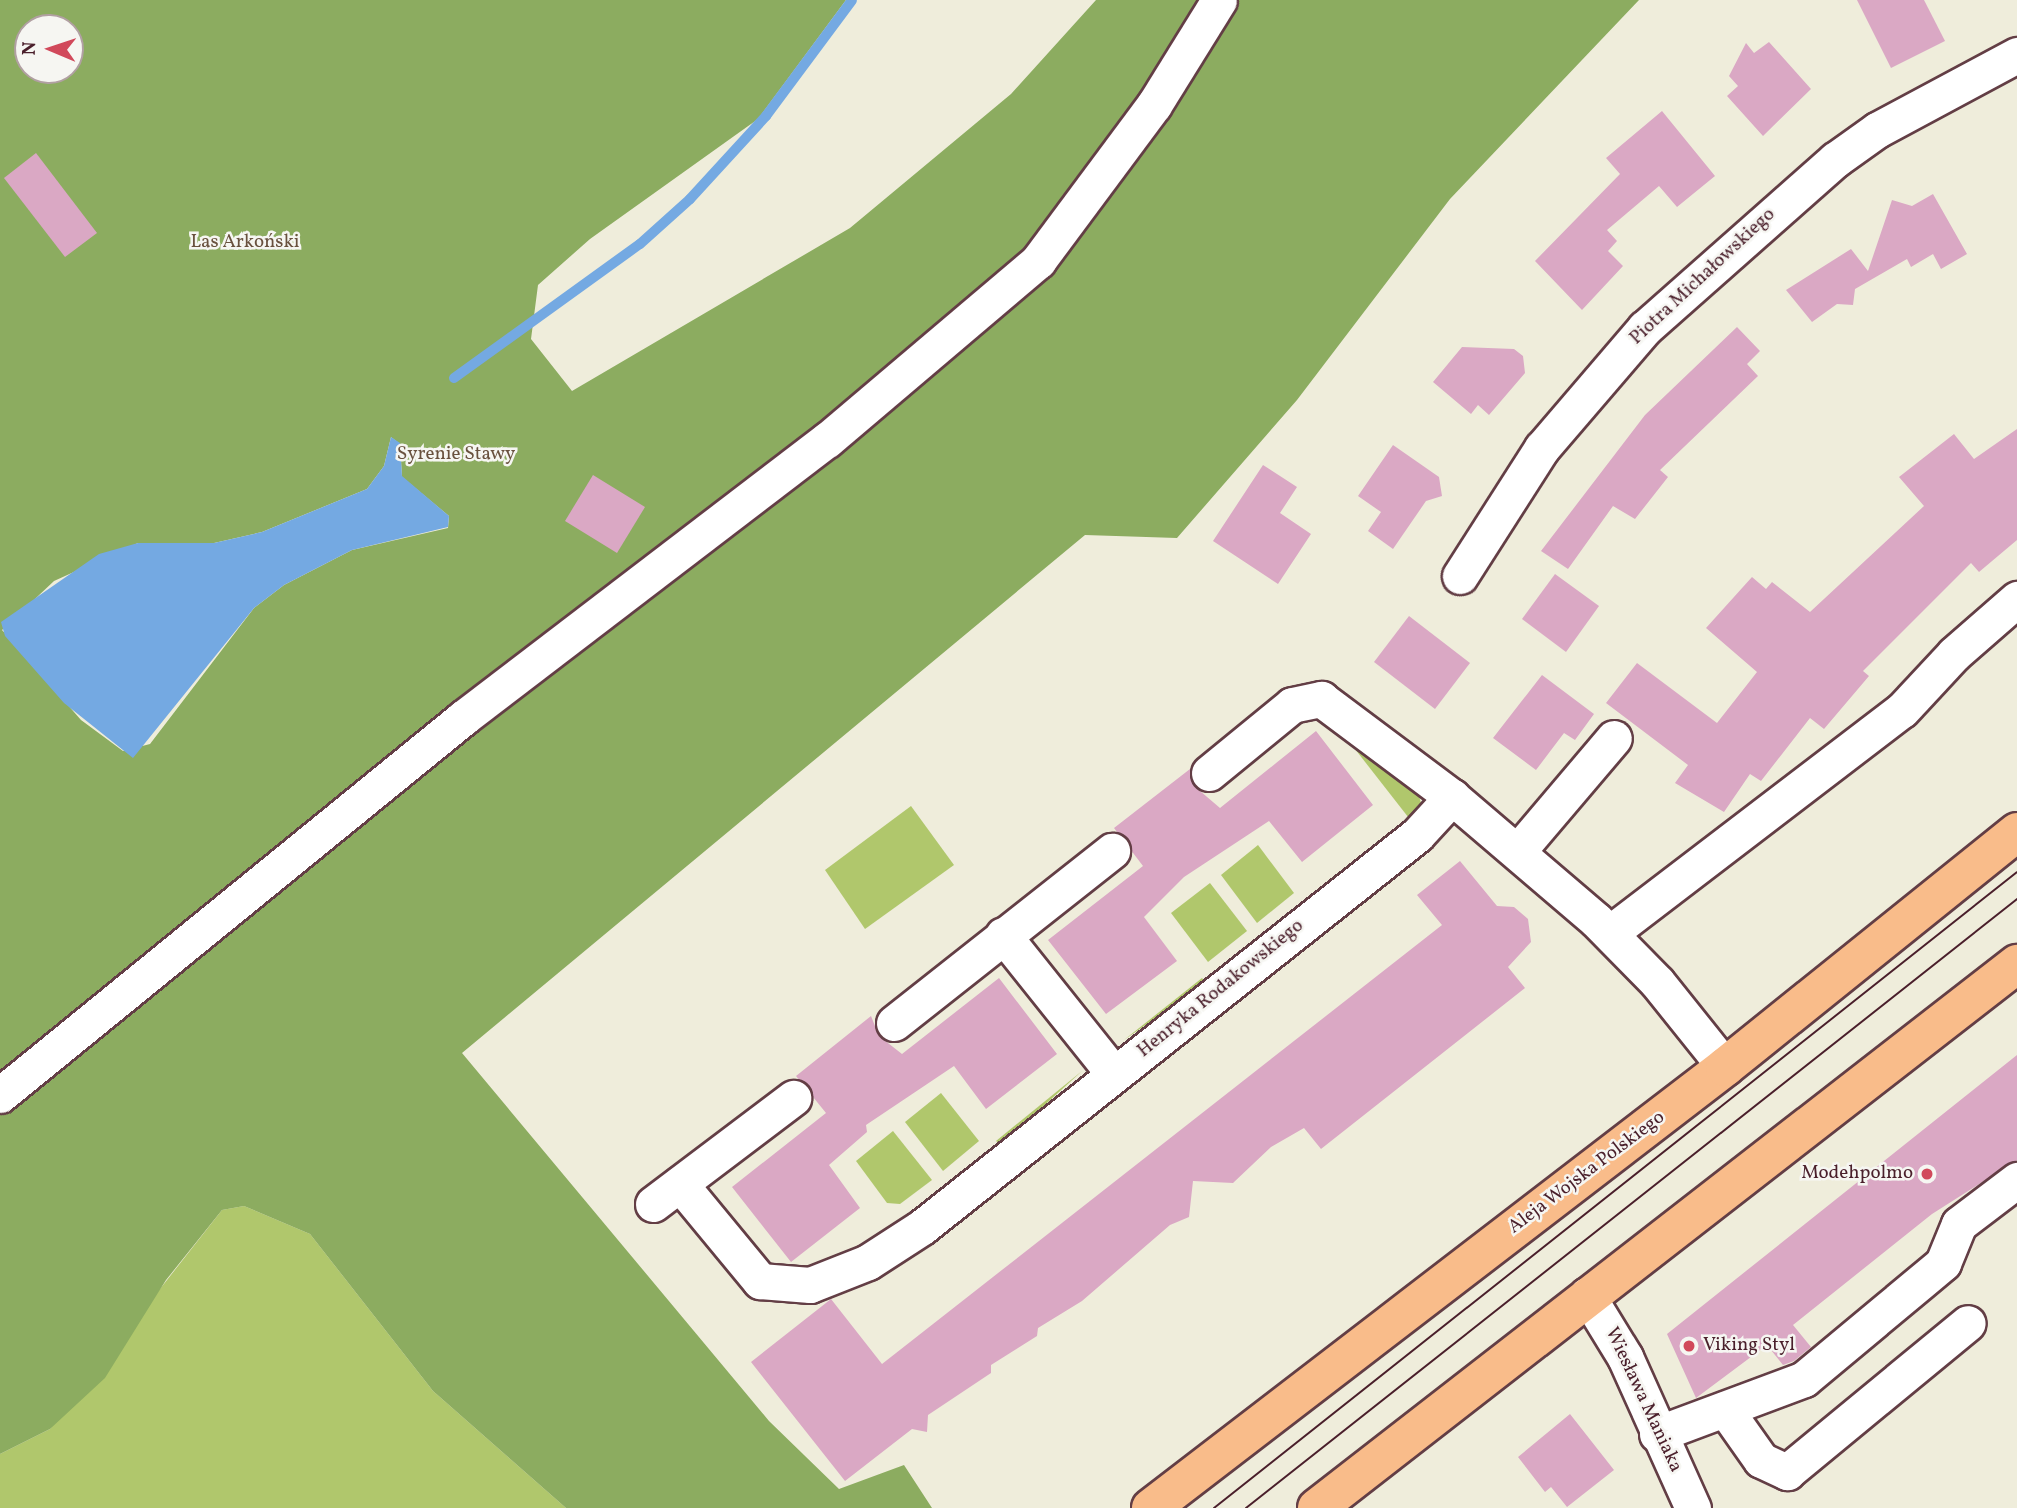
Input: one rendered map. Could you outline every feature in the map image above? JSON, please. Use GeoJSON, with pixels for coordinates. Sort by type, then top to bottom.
{"type":"FeatureCollection","features":[{"type":"Feature","properties":{"kind":"main road","name":"Aleja Wojska Polskiego"},"geometry":{"type":"LineString","coordinates":[[1151,1508],[1725,1068],[2017,832]]}},
{"type":"Feature","properties":{"kind":"main road"},"geometry":{"type":"LineString","coordinates":[[1317,1508],[1587,1294],[2017,964]]}},
{"type":"Feature","properties":{"kind":"street"},"geometry":{"type":"LineString","coordinates":[[0,1095],[463,718],[817,448],[1038,261],[1154,105],[1219,0]]}},
{"type":"Feature","properties":{"kind":"street","name":"Piotra Michałowskiego"},"geometry":{"type":"LineString","coordinates":[[1460,576],[1542,448],[1645,328],[1835,160],[1887,124],[2017,55]]}},
{"type":"Feature","properties":{"kind":"street"},"geometry":{"type":"LineString","coordinates":[[1603,927],[1902,710],[1954,653],[2017,599]]}},
{"type":"Feature","properties":{"kind":"street"},"geometry":{"type":"LineString","coordinates":[[1209,773],[1292,705],[1321,699],[1452,797],[1518,851],[1603,927],[1725,1068]]}},
{"type":"Feature","properties":{"kind":"street"},"geometry":{"type":"LineString","coordinates":[[1518,851],[1614,738]]}},
{"type":"Feature","properties":{"kind":"street","name":"Henryka Rodakowskiego"},"geometry":{"type":"LineString","coordinates":[[680,1184],[760,1281],[810,1285],[903,1241],[1417,835],[1452,797]]}},
{"type":"Feature","properties":{"kind":"street"},"geometry":{"type":"LineString","coordinates":[[1603,927],[1717,828]]}},
{"type":"Feature","properties":{"kind":"street"},"geometry":{"type":"LineString","coordinates":[[894,1023],[1112,851]]}},
{"type":"Feature","properties":{"kind":"street"},"geometry":{"type":"LineString","coordinates":[[1003,935],[1114,1074]]}},
{"type":"Feature","properties":{"kind":"street"},"geometry":{"type":"LineString","coordinates":[[653,1204],[793,1098]]}},
{"type":"Feature","properties":{"kind":"street"},"geometry":{"type":"LineString","coordinates":[[1657,1434],[1804,1379],[1944,1263],[1959,1224],[2017,1180]]}},
{"type":"Feature","properties":{"kind":"street","name":"Wiesława Maniaka"},"geometry":{"type":"LineString","coordinates":[[1587,1294],[1619,1345],[1657,1434],[1693,1508]]}},
{"type":"Feature","properties":{"kind":"street"},"geometry":{"type":"LineString","coordinates":[[1725,1409],[1761,1460],[1787,1472],[1968,1323]]}},
{"type":"Feature","properties":{"kind":"green space","name":"Las Arkoński"},"geometry":{"type":"Polygon","coordinates":[[[0,0],[846,0],[758,119],[590,239],[538,285],[531,339],[572,391],[850,228],[1011,94],[1096,0],[1639,0],[1450,199],[1297,400],[1177,538],[1085,535],[462,1053],[769,1421],[839,1489],[904,1465],[932,1508],[566,1508],[433,1391],[310,1234],[244,1206],[222,1210],[166,1280],[105,1378],[50,1429],[0,1454],[0,0]],[[391,437],[384,466],[367,489],[262,532],[214,543],[138,543],[54,581],[2,630],[81,720],[123,751],[150,744],[254,608],[284,585],[352,550],[448,528],[449,516],[402,477],[400,444],[391,437]]]}},
{"type":"Feature","properties":{"kind":"green space"},"geometry":{"type":"Polygon","coordinates":[[[1344,735],[1416,785],[1421,803],[1412,822],[1344,735]]]}},
{"type":"Feature","properties":{"kind":"green space"},"geometry":{"type":"Polygon","coordinates":[[[911,806],[954,865],[865,929],[825,870],[911,806]]]}},
{"type":"Feature","properties":{"kind":"green space"},"geometry":{"type":"Polygon","coordinates":[[[1258,845],[1294,893],[1257,923],[1221,875],[1258,845]]]}},
{"type":"Feature","properties":{"kind":"green space"},"geometry":{"type":"Polygon","coordinates":[[[1210,883],[1247,931],[1208,962],[1171,913],[1210,883]]]}},
{"type":"Feature","properties":{"kind":"green space"},"geometry":{"type":"Polygon","coordinates":[[[1202,978],[1206,983],[1124,1040],[1202,978]]]}},
{"type":"Feature","properties":{"kind":"green space"},"geometry":{"type":"Polygon","coordinates":[[[1082,1071],[1001,1145],[996,1141],[1082,1071]]]}},
{"type":"Feature","properties":{"kind":"green space"},"geometry":{"type":"Polygon","coordinates":[[[941,1093],[979,1141],[943,1171],[905,1122],[941,1093]]]}},
{"type":"Feature","properties":{"kind":"green space"},"geometry":{"type":"Polygon","coordinates":[[[893,1131],[932,1180],[900,1204],[887,1203],[856,1161],[893,1131]]]}},
{"type":"Feature","properties":{"kind":"green space"},"geometry":{"type":"Polygon","coordinates":[[[244,1206],[310,1234],[433,1391],[566,1508],[0,1508],[0,1454],[50,1429],[222,1210],[244,1206]]]}},
{"type":"Feature","properties":{"kind":"water"},"geometry":{"type":"Polygon","coordinates":[[[391,437],[400,443],[402,476],[449,516],[448,527],[352,550],[284,585],[254,608],[133,758],[64,703],[5,636],[1,622],[99,554],[138,543],[214,543],[262,532],[367,489],[384,466],[391,437]]]}},
{"type":"Feature","properties":{"kind":"building"},"geometry":{"type":"Polygon","coordinates":[[[1857,0],[1924,0],[1945,41],[1891,68],[1857,0]]]}},
{"type":"Feature","properties":{"kind":"building"},"geometry":{"type":"Polygon","coordinates":[[[1769,42],[1811,89],[1763,136],[1727,96],[1738,86],[1729,76],[1746,43],[1754,53],[1769,42]]]}},
{"type":"Feature","properties":{"kind":"building"},"geometry":{"type":"Polygon","coordinates":[[[1662,111],[1715,176],[1677,207],[1659,186],[1607,230],[1617,241],[1608,251],[1623,266],[1582,310],[1535,261],[1620,174],[1606,158],[1662,111]]]}},
{"type":"Feature","properties":{"kind":"building"},"geometry":{"type":"Polygon","coordinates":[[[36,153],[97,233],[65,257],[4,178],[36,153]]]}},
{"type":"Feature","properties":{"kind":"building"},"geometry":{"type":"Polygon","coordinates":[[[1933,194],[1967,254],[1941,269],[1933,254],[1911,267],[1907,259],[1855,289],[1853,305],[1837,304],[1812,322],[1786,290],[1851,249],[1868,271],[1892,200],[1912,206],[1933,194]]]}},
{"type":"Feature","properties":{"kind":"building"},"geometry":{"type":"Polygon","coordinates":[[[1737,327],[1760,351],[1747,364],[1758,376],[1660,470],[1668,477],[1635,519],[1613,506],[1568,569],[1541,551],[1645,415],[1737,327]]]}},
{"type":"Feature","properties":{"kind":"building"},"geometry":{"type":"Polygon","coordinates":[[[1462,347],[1514,349],[1523,356],[1525,373],[1489,415],[1478,405],[1471,414],[1433,382],[1462,347]]]}},
{"type":"Feature","properties":{"kind":"building"},"geometry":{"type":"Polygon","coordinates":[[[2017,429],[2017,540],[1979,572],[1971,563],[1863,671],[1869,676],[1824,729],[1810,718],[1761,781],[1750,774],[1724,812],[1675,783],[1688,765],[1606,703],[1637,663],[1717,723],[1757,672],[1706,628],[1752,577],[1766,589],[1772,582],[1810,612],[1924,506],[1899,477],[1954,434],[1974,459],[2017,429]]]}},
{"type":"Feature","properties":{"kind":"building"},"geometry":{"type":"Polygon","coordinates":[[[1393,445],[1439,477],[1442,496],[1426,501],[1393,549],[1368,531],[1381,512],[1358,496],[1393,445]]]}},
{"type":"Feature","properties":{"kind":"building"},"geometry":{"type":"Polygon","coordinates":[[[1263,465],[1297,487],[1280,513],[1311,534],[1278,584],[1213,541],[1263,465]]]}},
{"type":"Feature","properties":{"kind":"building"},"geometry":{"type":"Polygon","coordinates":[[[593,475],[645,507],[617,553],[565,521],[593,475]]]}},
{"type":"Feature","properties":{"kind":"building"},"geometry":{"type":"Polygon","coordinates":[[[1555,574],[1599,606],[1566,652],[1522,619],[1555,574]]]}},
{"type":"Feature","properties":{"kind":"building"},"geometry":{"type":"Polygon","coordinates":[[[1409,616],[1470,663],[1435,709],[1374,662],[1409,616]]]}},
{"type":"Feature","properties":{"kind":"building"},"geometry":{"type":"Polygon","coordinates":[[[1542,675],[1594,714],[1575,740],[1564,733],[1536,770],[1493,738],[1542,675]]]}},
{"type":"Feature","properties":{"kind":"building"},"geometry":{"type":"Polygon","coordinates":[[[1316,731],[1373,805],[1302,862],[1269,821],[1184,877],[1144,917],[1177,961],[1106,1014],[1048,940],[1143,866],[1114,828],[1190,769],[1193,785],[1220,808],[1316,731]]]}},
{"type":"Feature","properties":{"kind":"building"},"geometry":{"type":"Polygon","coordinates":[[[1460,861],[1497,906],[1514,907],[1528,919],[1531,942],[1508,967],[1525,988],[1321,1149],[1304,1128],[1271,1147],[1233,1183],[1193,1181],[1189,1217],[1170,1225],[1082,1301],[1038,1328],[1037,1336],[991,1365],[991,1373],[928,1415],[927,1432],[912,1429],[845,1481],[751,1362],[831,1299],[882,1364],[1442,925],[1417,895],[1460,861]]]}},
{"type":"Feature","properties":{"kind":"building"},"geometry":{"type":"Polygon","coordinates":[[[999,978],[1057,1054],[986,1109],[954,1066],[866,1125],[867,1132],[829,1165],[860,1208],[791,1262],[732,1187],[826,1113],[796,1076],[871,1016],[879,1036],[902,1054],[999,978]]]}},
{"type":"Feature","properties":{"kind":"building"},"geometry":{"type":"Polygon","coordinates":[[[2017,1055],[2017,1160],[1932,1214],[1793,1325],[1811,1347],[1794,1361],[1783,1365],[1767,1345],[1696,1398],[1667,1334],[2017,1055]]]}},
{"type":"Feature","properties":{"kind":"building"},"geometry":{"type":"Polygon","coordinates":[[[1570,1414],[1614,1470],[1567,1507],[1551,1487],[1545,1492],[1518,1457],[1570,1414]]]}},
{"type":"Feature","properties":{"kind":"waterway"},"geometry":{"type":"LineString","coordinates":[[454,378],[640,244],[690,199],[766,116],[852,0]]}},
{"type":"Feature","properties":{"kind":"tram line"},"geometry":{"type":"LineString","coordinates":[[1214,1508],[2017,872]]}},
{"type":"Feature","properties":{"kind":"tram line"},"geometry":{"type":"LineString","coordinates":[[1246,1508],[2017,899]]}},
{"type":"Feature","properties":{"kind":"place","name":"Modehpolmo"},"geometry":{"type":"Point","coordinates":[1927,1174]}},
{"type":"Feature","properties":{"kind":"place","name":"Viking Styl"},"geometry":{"type":"Point","coordinates":[1689,1346]}},
{"type":"Feature","properties":{"kind":"park label","name":"Syrenie Stawy"},"geometry":{"type":"Point","coordinates":[456,455]}}]}
